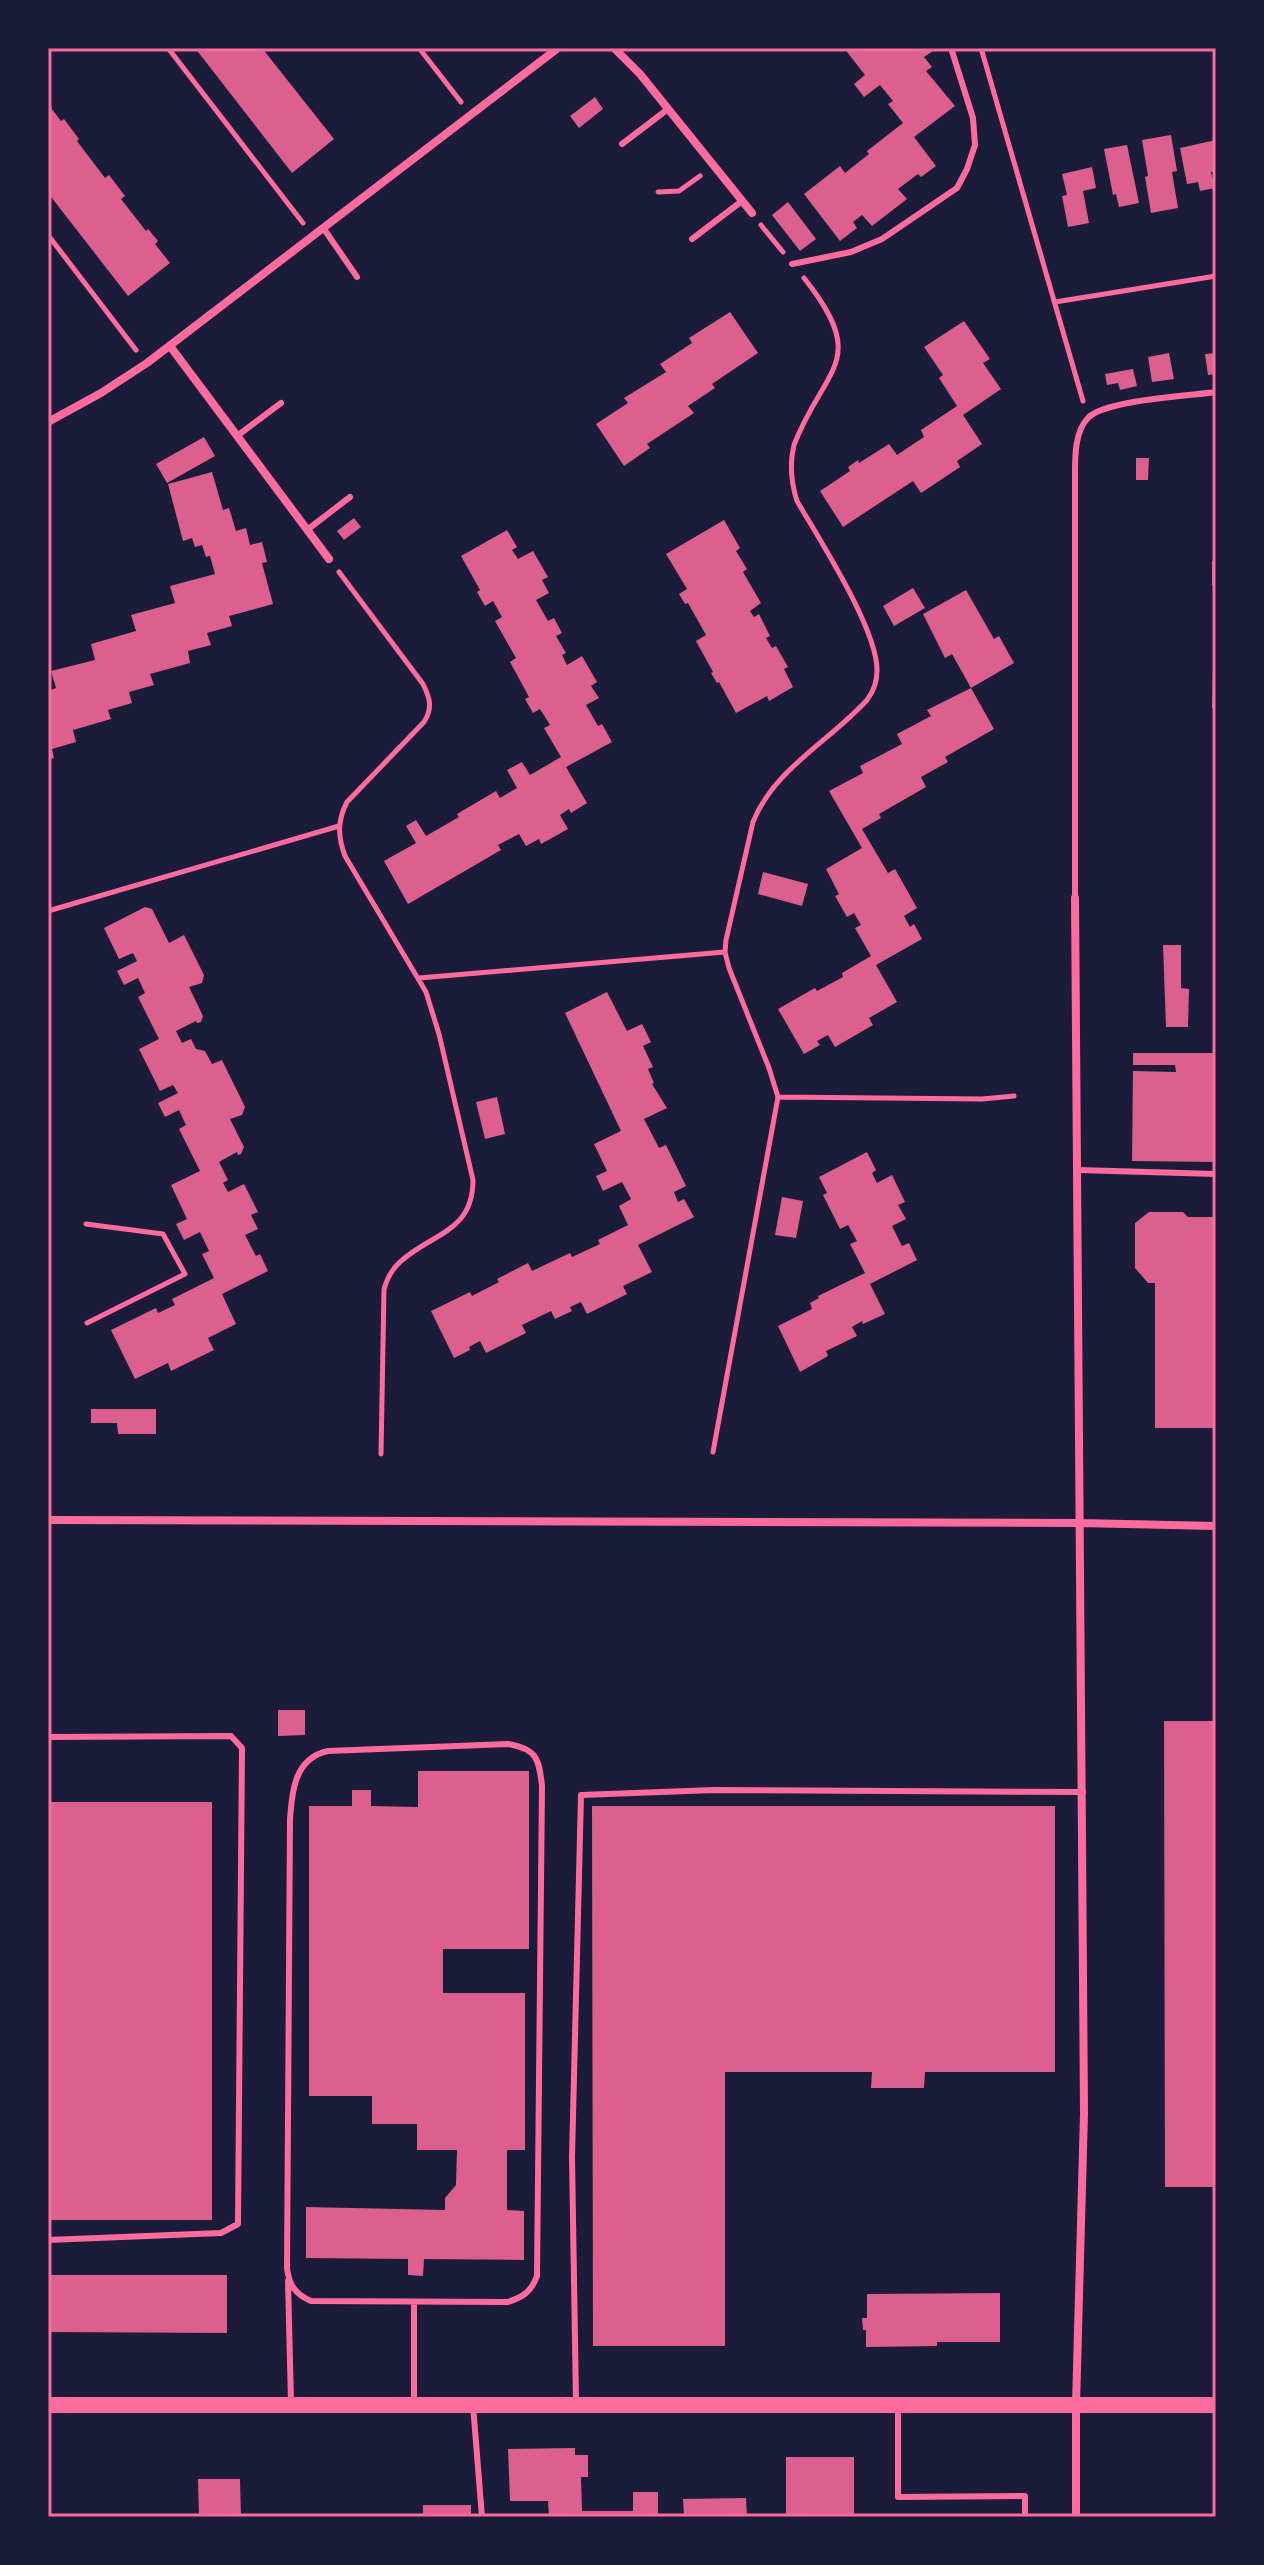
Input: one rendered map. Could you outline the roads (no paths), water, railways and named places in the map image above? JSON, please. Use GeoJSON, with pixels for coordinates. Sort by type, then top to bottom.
{"type":"FeatureCollection","features":[{"type":"Feature","properties":{"kind":"main road"},"geometry":{"type":"LineString","coordinates":[[48,2405],[1216,2405]]}},
{"type":"Feature","properties":{"kind":"street"},"geometry":{"type":"LineString","coordinates":[[48,422],[147,363],[558,48]]}},
{"type":"Feature","properties":{"kind":"street"},"geometry":{"type":"LineString","coordinates":[[614,48],[640,74],[752,213]]}},
{"type":"Feature","properties":{"kind":"street"},"geometry":{"type":"LineString","coordinates":[[170,346],[329,559]]}},
{"type":"Feature","properties":{"kind":"street"},"geometry":{"type":"LineString","coordinates":[[1075,898],[1084,2113],[1076,2517]]}},
{"type":"Feature","properties":{"kind":"street"},"geometry":{"type":"LineString","coordinates":[[48,1520],[1216,1526]]}},
{"type":"Feature","properties":{"kind":"lane"},"geometry":{"type":"LineString","coordinates":[[792,264],[851,252],[882,239],[957,188],[975,145],[973,118],[951,48]]}},
{"type":"Feature","properties":{"kind":"lane"},"geometry":{"type":"LineString","coordinates":[[622,144],[668,109]]}},
{"type":"Feature","properties":{"kind":"lane"},"geometry":{"type":"LineString","coordinates":[[692,239],[742,201]]}},
{"type":"Feature","properties":{"kind":"lane"},"geometry":{"type":"LineString","coordinates":[[324,229],[357,277]]}},
{"type":"Feature","properties":{"kind":"lane"},"geometry":{"type":"LineString","coordinates":[[1075,898],[1075,470],[1079,433],[1088,417],[1108,406],[1216,392]]}},
{"type":"Feature","properties":{"kind":"lane"},"geometry":{"type":"LineString","coordinates":[[237,436],[281,403]]}},
{"type":"Feature","properties":{"kind":"lane"},"geometry":{"type":"LineString","coordinates":[[307,530],[350,497]]}},
{"type":"Feature","properties":{"kind":"lane"},"geometry":{"type":"LineString","coordinates":[[1078,1170],[1216,1174]]}},
{"type":"Feature","properties":{"kind":"lane"},"geometry":{"type":"LineString","coordinates":[[48,1737],[231,1736],[242,1748],[238,2224],[221,2233],[48,2240]]}},
{"type":"Feature","properties":{"kind":"lane"},"geometry":{"type":"LineString","coordinates":[[288,2281],[301,2297],[311,2301],[508,2302],[521,2298],[532,2289],[537,2276],[542,1786],[536,1757],[529,1750],[508,1744],[328,1751],[316,1753],[299,1771],[290,1819],[288,2281],[291,2405]]}},
{"type":"Feature","properties":{"kind":"lane"},"geometry":{"type":"LineString","coordinates":[[576,2406],[572,2157],[581,1795],[714,1790],[1083,1792]]}},
{"type":"Feature","properties":{"kind":"lane"},"geometry":{"type":"LineString","coordinates":[[414,2302],[414,2405]]}},
{"type":"Feature","properties":{"kind":"lane"},"geometry":{"type":"LineString","coordinates":[[473,2405],[482,2517]]}},
{"type":"Feature","properties":{"kind":"lane"},"geometry":{"type":"LineString","coordinates":[[898,2406],[898,2497],[1025,2496],[1025,2517]]}}]}
